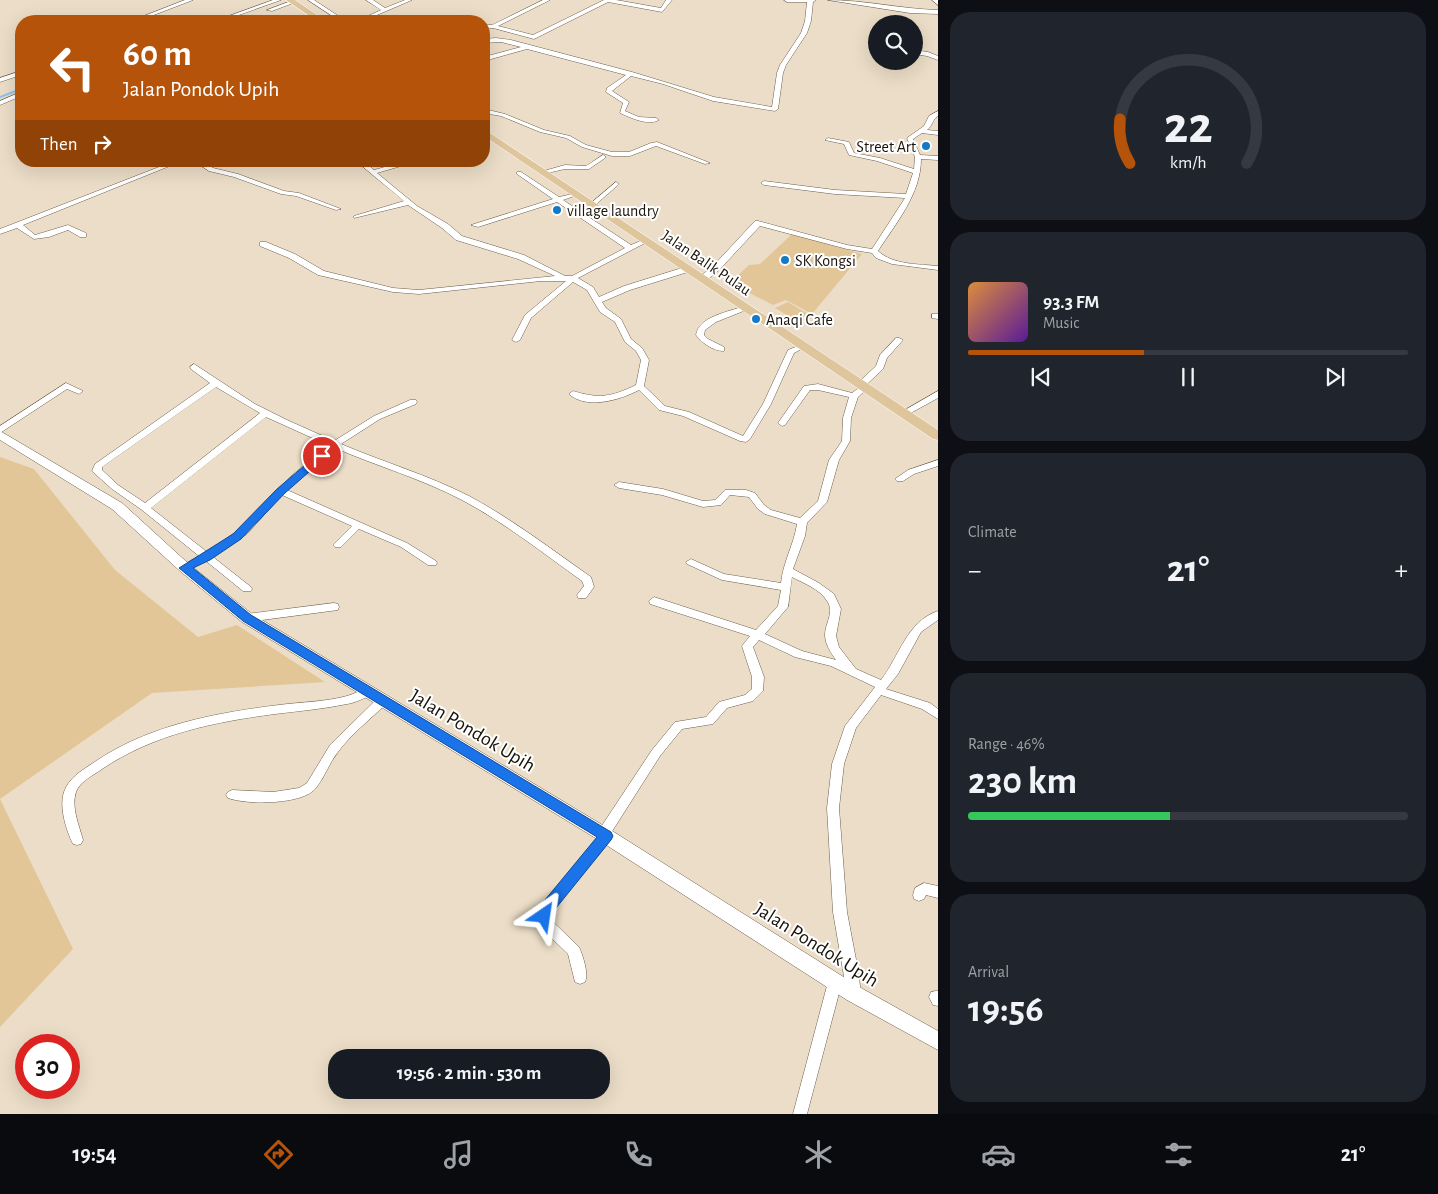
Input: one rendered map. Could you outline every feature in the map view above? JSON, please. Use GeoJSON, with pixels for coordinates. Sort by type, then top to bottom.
{"type":"FeatureCollection","features":[{"type":"Feature","properties":{"kind":"main road"},"geometry":{"type":"LineString","coordinates":[[291,1],[313,15]]}},
{"type":"Feature","properties":{"kind":"main road","name":"Jalan Balik Pulau"},"geometry":{"type":"LineString","coordinates":[[490,136],[938,436]]}},
{"type":"Feature","properties":{"kind":"main road","name":"Jalan Pondok Upih"},"geometry":{"type":"LineString","coordinates":[[0,435],[117,506],[185,568],[247,618],[605,835],[854,994],[938,1041]]}},
{"type":"Feature","properties":{"kind":"street"},"geometry":{"type":"LineString","coordinates":[[150,15],[190,0]]}},
{"type":"Feature","properties":{"kind":"street"},"geometry":{"type":"LineString","coordinates":[[235,15],[278,0]]}},
{"type":"Feature","properties":{"kind":"street"},"geometry":{"type":"LineString","coordinates":[[310,0],[334,15]]}},
{"type":"Feature","properties":{"kind":"street"},"geometry":{"type":"LineString","coordinates":[[369,0],[385,10]]}},
{"type":"Feature","properties":{"kind":"street"},"geometry":{"type":"LineString","coordinates":[[373,15],[409,0]]}},
{"type":"Feature","properties":{"kind":"street"},"geometry":{"type":"LineString","coordinates":[[490,27],[547,0]]}},
{"type":"Feature","properties":{"kind":"street"},"geometry":{"type":"LineString","coordinates":[[493,26],[532,37],[608,0],[662,10],[668,0]]}},
{"type":"Feature","properties":{"kind":"street"},"geometry":{"type":"LineString","coordinates":[[490,40],[504,39],[713,99],[775,110],[780,73],[783,65],[804,33],[812,1],[787,0]]}},
{"type":"Feature","properties":{"kind":"street"},"geometry":{"type":"LineString","coordinates":[[831,0],[910,11],[938,12]]}},
{"type":"Feature","properties":{"kind":"street"},"geometry":{"type":"LineString","coordinates":[[935,0],[938,3]]}},
{"type":"Feature","properties":{"kind":"street"},"geometry":{"type":"LineString","coordinates":[[258,15],[279,9],[291,1]]}},
{"type":"Feature","properties":{"kind":"street"},"geometry":{"type":"LineString","coordinates":[[490,57],[527,47]]}},
{"type":"Feature","properties":{"kind":"street"},"geometry":{"type":"LineString","coordinates":[[923,53],[928,54],[937,62]]}},
{"type":"Feature","properties":{"kind":"street"},"geometry":{"type":"LineString","coordinates":[[630,74],[609,89],[609,92],[626,102],[622,107],[622,112],[638,119],[656,120]]}},
{"type":"Feature","properties":{"kind":"street"},"geometry":{"type":"LineString","coordinates":[[0,80],[15,75]]}},
{"type":"Feature","properties":{"kind":"street"},"geometry":{"type":"LineString","coordinates":[[0,103],[15,97]]}},
{"type":"Feature","properties":{"kind":"street"},"geometry":{"type":"LineString","coordinates":[[490,112],[503,115],[542,131],[568,137],[579,144],[612,154],[630,154],[652,144],[658,144],[707,163]]}},
{"type":"Feature","properties":{"kind":"street"},"geometry":{"type":"LineString","coordinates":[[874,251],[906,205],[910,196],[918,157],[909,140],[922,131],[931,117],[938,113]]}},
{"type":"Feature","properties":{"kind":"street"},"geometry":{"type":"LineString","coordinates":[[922,131],[938,133]]}},
{"type":"Feature","properties":{"kind":"street"},"geometry":{"type":"LineString","coordinates":[[828,140],[847,143],[852,154],[878,159],[916,172]]}},
{"type":"Feature","properties":{"kind":"street"},"geometry":{"type":"LineString","coordinates":[[543,172],[565,167],[587,168],[603,157]]}},
{"type":"Feature","properties":{"kind":"street"},"geometry":{"type":"LineString","coordinates":[[918,157],[938,158]]}},
{"type":"Feature","properties":{"kind":"street"},"geometry":{"type":"LineString","coordinates":[[0,232],[165,167]]}},
{"type":"Feature","properties":{"kind":"street"},"geometry":{"type":"LineString","coordinates":[[206,167],[210,170],[236,175],[282,193],[297,194],[338,209]]}},
{"type":"Feature","properties":{"kind":"street"},"geometry":{"type":"LineString","coordinates":[[367,167],[412,205],[445,226],[459,238],[521,257],[590,289],[603,310],[622,325],[628,340],[639,350],[645,360],[640,386]]}},
{"type":"Feature","properties":{"kind":"street"},"geometry":{"type":"LineString","coordinates":[[373,172],[392,167]]}},
{"type":"Feature","properties":{"kind":"street"},"geometry":{"type":"LineString","coordinates":[[519,174],[630,248]]}},
{"type":"Feature","properties":{"kind":"street"},"geometry":{"type":"LineString","coordinates":[[764,183],[835,192],[910,196]]}},
{"type":"Feature","properties":{"kind":"street"},"geometry":{"type":"LineString","coordinates":[[592,205],[616,184]]}},
{"type":"Feature","properties":{"kind":"street"},"geometry":{"type":"LineString","coordinates":[[475,226],[575,194]]}},
{"type":"Feature","properties":{"kind":"street"},"geometry":{"type":"LineString","coordinates":[[356,216],[412,205]]}},
{"type":"Feature","properties":{"kind":"street"},"geometry":{"type":"LineString","coordinates":[[702,279],[718,266],[758,222],[847,247],[874,251],[878,256],[894,262],[938,268]]}},
{"type":"Feature","properties":{"kind":"street"},"geometry":{"type":"LineString","coordinates":[[18,225],[34,237],[68,227],[83,235]]}},
{"type":"Feature","properties":{"kind":"street"},"geometry":{"type":"LineString","coordinates":[[516,340],[528,317],[568,278],[645,241]]}},
{"type":"Feature","properties":{"kind":"street"},"geometry":{"type":"LineString","coordinates":[[263,244],[292,256],[321,273],[406,292],[433,291],[541,278],[568,278]]}},
{"type":"Feature","properties":{"kind":"street"},"geometry":{"type":"LineString","coordinates":[[597,301],[627,288],[688,269]]}},
{"type":"Feature","properties":{"kind":"street"},"geometry":{"type":"LineString","coordinates":[[721,349],[705,341],[700,335],[701,329],[713,320],[747,308]]}},
{"type":"Feature","properties":{"kind":"street"},"geometry":{"type":"LineString","coordinates":[[580,978],[574,951],[544,922],[545,911],[605,835],[656,753],[679,726],[709,721],[723,706],[754,696],[757,691],[758,677],[747,646],[783,606],[787,570],[800,536],[802,522],[822,502],[825,495],[834,460],[846,441],[847,418],[854,396],[880,367],[883,357],[899,340]]}},
{"type":"Feature","properties":{"kind":"street"},"geometry":{"type":"LineString","coordinates":[[640,386],[662,408],[686,414],[737,438],[746,439],[767,404],[791,352],[803,346]]}},
{"type":"Feature","properties":{"kind":"street"},"geometry":{"type":"LineString","coordinates":[[194,368],[214,384],[266,413],[335,445],[447,490],[485,510],[587,579],[589,587],[582,596]]}},
{"type":"Feature","properties":{"kind":"street"},"geometry":{"type":"LineString","coordinates":[[214,384],[98,466],[97,471],[247,589]]}},
{"type":"Feature","properties":{"kind":"street"},"geometry":{"type":"LineString","coordinates":[[0,430],[66,386],[79,391]]}},
{"type":"Feature","properties":{"kind":"street"},"geometry":{"type":"LineString","coordinates":[[573,394],[584,399],[594,400],[622,395],[640,386]]}},
{"type":"Feature","properties":{"kind":"street"},"geometry":{"type":"LineString","coordinates":[[782,423],[807,388],[818,387],[854,396]]}},
{"type":"Feature","properties":{"kind":"street"},"geometry":{"type":"LineString","coordinates":[[904,413],[938,394]]}},
{"type":"Feature","properties":{"kind":"street"},"geometry":{"type":"LineString","coordinates":[[185,568],[206,558],[247,528],[281,491],[335,445],[382,414],[413,402]]}},
{"type":"Feature","properties":{"kind":"street"},"geometry":{"type":"LineString","coordinates":[[145,508],[266,413]]}},
{"type":"Feature","properties":{"kind":"street"},"geometry":{"type":"LineString","coordinates":[[900,479],[911,472],[938,463]]}},
{"type":"Feature","properties":{"kind":"street"},"geometry":{"type":"LineString","coordinates":[[620,485],[663,492],[710,505],[718,503],[728,492],[746,493],[752,495],[768,512],[802,522]]}},
{"type":"Feature","properties":{"kind":"street"},"geometry":{"type":"LineString","coordinates":[[281,491],[404,545],[432,563]]}},
{"type":"Feature","properties":{"kind":"street"},"geometry":{"type":"LineString","coordinates":[[338,545],[358,525]]}},
{"type":"Feature","properties":{"kind":"street"},"geometry":{"type":"LineString","coordinates":[[691,562],[722,577],[785,587]]}},
{"type":"Feature","properties":{"kind":"street"},"geometry":{"type":"LineString","coordinates":[[787,570],[830,597],[836,617],[830,639],[835,650],[855,673]]}},
{"type":"Feature","properties":{"kind":"street"},"geometry":{"type":"LineString","coordinates":[[654,601],[756,634],[799,654],[834,663],[880,688],[926,706],[938,716]]}},
{"type":"Feature","properties":{"kind":"street"},"geometry":{"type":"LineString","coordinates":[[247,618],[334,607]]}},
{"type":"Feature","properties":{"kind":"street"},"geometry":{"type":"LineString","coordinates":[[854,994],[840,912],[833,808],[838,764],[851,726],[894,671],[917,629],[938,615]]}},
{"type":"Feature","properties":{"kind":"street"},"geometry":{"type":"LineString","coordinates":[[77,840],[67,799],[68,792],[80,778],[125,749],[162,733],[203,722],[258,712],[348,700],[368,692]]}},
{"type":"Feature","properties":{"kind":"street"},"geometry":{"type":"LineString","coordinates":[[232,796],[276,797],[299,794],[306,791],[334,748],[383,700]]}},
{"type":"Feature","properties":{"kind":"street"},"geometry":{"type":"LineString","coordinates":[[919,896],[920,892],[924,890],[938,892]]}},
{"type":"Feature","properties":{"kind":"street"},"geometry":{"type":"LineString","coordinates":[[800,1114],[835,982]]}},
{"type":"Feature","properties":{"kind":"shaded area"},"geometry":{"type":"Polygon","coordinates":[[[792,234],[862,254],[812,314],[786,300],[773,305],[730,283],[749,265],[760,264],[792,234]]]}},
{"type":"Feature","properties":{"kind":"shaded area"},"geometry":{"type":"Polygon","coordinates":[[[788,302],[813,317],[800,323],[775,308],[788,302]]]}},
{"type":"Feature","properties":{"kind":"shaded area"},"geometry":{"type":"Polygon","coordinates":[[[0,457],[34,469],[115,570],[198,637],[237,625],[325,682],[152,693],[0,799],[0,457]]]}},
{"type":"Feature","properties":{"kind":"shaded area"},"geometry":{"type":"Polygon","coordinates":[[[0,799],[73,949],[0,1027],[0,799]]]}},
{"type":"Feature","properties":{"kind":"waterway"},"geometry":{"type":"LineString","coordinates":[[0,97],[15,91]]}},
{"type":"Feature","properties":{"kind":"place","name":"Street Art"},"geometry":{"type":"Point","coordinates":[926,146]}},
{"type":"Feature","properties":{"kind":"place","name":"village laundry"},"geometry":{"type":"Point","coordinates":[557,210]}},
{"type":"Feature","properties":{"kind":"place","name":"SK Kongsi"},"geometry":{"type":"Point","coordinates":[785,260]}},
{"type":"Feature","properties":{"kind":"place","name":"Anaqi Cafe"},"geometry":{"type":"Point","coordinates":[756,319]}},
{"type":"Feature","properties":{"kind":"route"},"geometry":{"type":"LineString","coordinates":[[322,456],[281,491],[237,537],[206,558],[185,568],[247,618],[606,836],[545,911],[544,916]]}}]}
